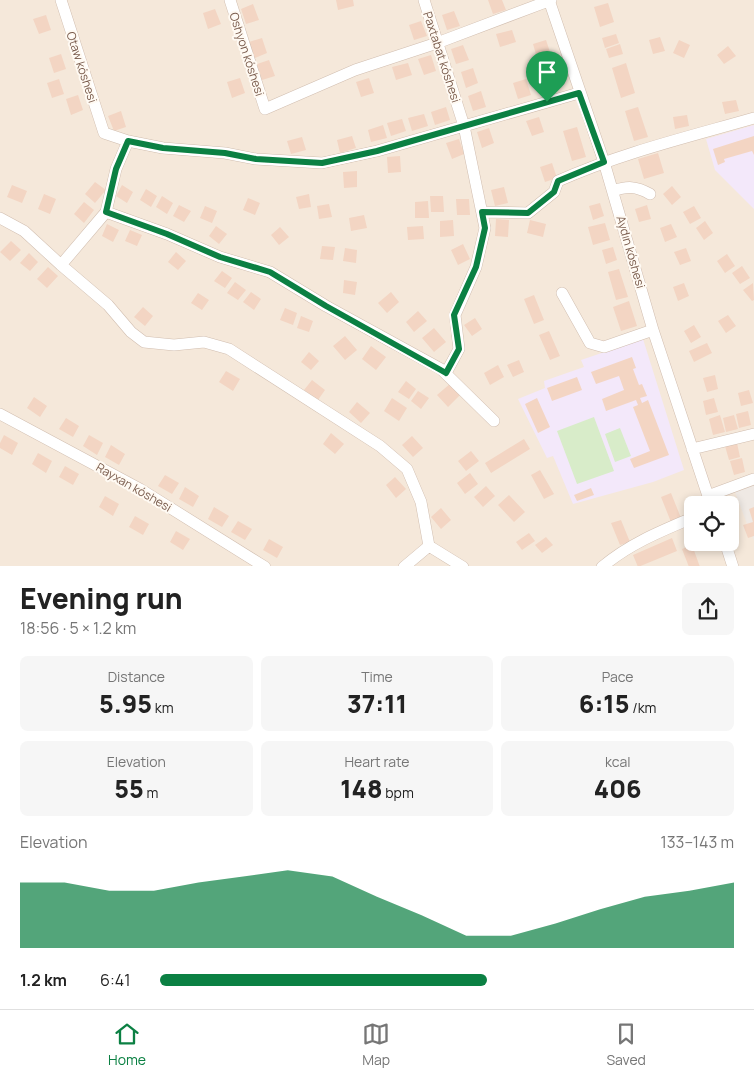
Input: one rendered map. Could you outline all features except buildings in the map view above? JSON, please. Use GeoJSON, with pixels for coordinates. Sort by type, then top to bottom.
{"type":"FeatureCollection","features":[{"type":"Feature","properties":{"kind":"street","name":"Otaw kóshesi"},"geometry":{"type":"LineString","coordinates":[[60,0],[104,134],[128,141]]}},
{"type":"Feature","properties":{"kind":"street","name":"Oshyon kóshesi"},"geometry":{"type":"LineString","coordinates":[[230,0],[265,108],[355,70],[437,42]]}},
{"type":"Feature","properties":{"kind":"street","name":"Paxtabat kóshesi"},"geometry":{"type":"LineString","coordinates":[[424,0],[464,126],[485,228],[476,267],[454,315],[459,349],[446,373]]}},
{"type":"Feature","properties":{"kind":"street"},"geometry":{"type":"LineString","coordinates":[[437,42],[550,0]]}},
{"type":"Feature","properties":{"kind":"street","name":"Aydın kóshesi"},"geometry":{"type":"LineString","coordinates":[[550,0],[579,93],[604,162],[653,330],[708,496]]}},
{"type":"Feature","properties":{"kind":"street"},"geometry":{"type":"LineString","coordinates":[[61,265],[106,212],[116,169],[128,141],[163,148],[225,153],[256,159],[322,163],[377,151],[579,93]]}},
{"type":"Feature","properties":{"kind":"street"},"geometry":{"type":"LineString","coordinates":[[482,212],[528,213],[554,192],[558,181],[604,162],[754,118]]}},
{"type":"Feature","properties":{"kind":"street"},"geometry":{"type":"LineString","coordinates":[[612,191],[621,188],[639,188],[650,194]]}},
{"type":"Feature","properties":{"kind":"street"},"geometry":{"type":"LineString","coordinates":[[106,212],[167,234],[220,257],[270,272],[326,306],[446,373],[494,421]]}},
{"type":"Feature","properties":{"kind":"street"},"geometry":{"type":"LineString","coordinates":[[0,218],[24,231],[108,305],[130,332],[144,342],[174,345],[204,342],[229,350],[380,446],[407,469],[422,502],[429,546]]}},
{"type":"Feature","properties":{"kind":"street"},"geometry":{"type":"LineString","coordinates":[[562,293],[590,344],[604,346],[653,330]]}},
{"type":"Feature","properties":{"kind":"street","name":"Rayxan kóshesi"},"geometry":{"type":"LineString","coordinates":[[0,414],[140,489],[265,566]]}},
{"type":"Feature","properties":{"kind":"street"},"geometry":{"type":"LineString","coordinates":[[692,449],[754,434]]}},
{"type":"Feature","properties":{"kind":"street"},"geometry":{"type":"LineString","coordinates":[[718,496],[754,479]]}},
{"type":"Feature","properties":{"kind":"street"},"geometry":{"type":"LineString","coordinates":[[602,566],[654,534],[684,521]]}},
{"type":"Feature","properties":{"kind":"street"},"geometry":{"type":"LineString","coordinates":[[404,566],[429,546]]}},
{"type":"Feature","properties":{"kind":"street"},"geometry":{"type":"LineString","coordinates":[[429,546],[463,566]]}},
{"type":"Feature","properties":{"kind":"street"},"geometry":{"type":"LineString","coordinates":[[728,551],[733,566]]}},
{"type":"Feature","properties":{"kind":"shaded area"},"geometry":{"type":"Polygon","coordinates":[[[0,0],[754,0],[754,566],[0,566],[0,0]]]}},
{"type":"Feature","properties":{"kind":"shaded area"},"geometry":{"type":"Polygon","coordinates":[[[754,125],[754,209],[715,170],[706,139],[754,125]]]}},
{"type":"Feature","properties":{"kind":"shaded area"},"geometry":{"type":"Polygon","coordinates":[[[643,339],[684,470],[653,482],[573,504],[553,456],[547,458],[518,399],[545,388],[544,381],[584,367],[581,360],[643,339]]]}},
{"type":"Feature","properties":{"kind":"shaded area"},"geometry":{"type":"Polygon","coordinates":[[[754,485],[754,540],[752,536],[748,538],[743,525],[747,524],[739,503],[739,496],[736,496],[735,492],[754,485]]]}},
{"type":"Feature","properties":{"kind":"green space"},"geometry":{"type":"Polygon","coordinates":[[[594,417],[614,471],[577,484],[557,431],[594,417]]]}},
{"type":"Feature","properties":{"kind":"green space"},"geometry":{"type":"Polygon","coordinates":[[[620,428],[631,456],[615,462],[605,434],[620,428]]]}},
{"type":"Feature","properties":{"kind":"route"},"geometry":{"type":"LineString","coordinates":[[579,93],[604,162],[558,181],[554,192],[528,213],[482,212],[485,228],[476,267],[454,315],[459,349],[446,373],[326,306],[270,272],[220,257],[167,234],[106,212],[116,169],[128,141],[163,148],[225,153],[256,159],[322,163],[377,151],[547,102],[579,93]]}}]}
